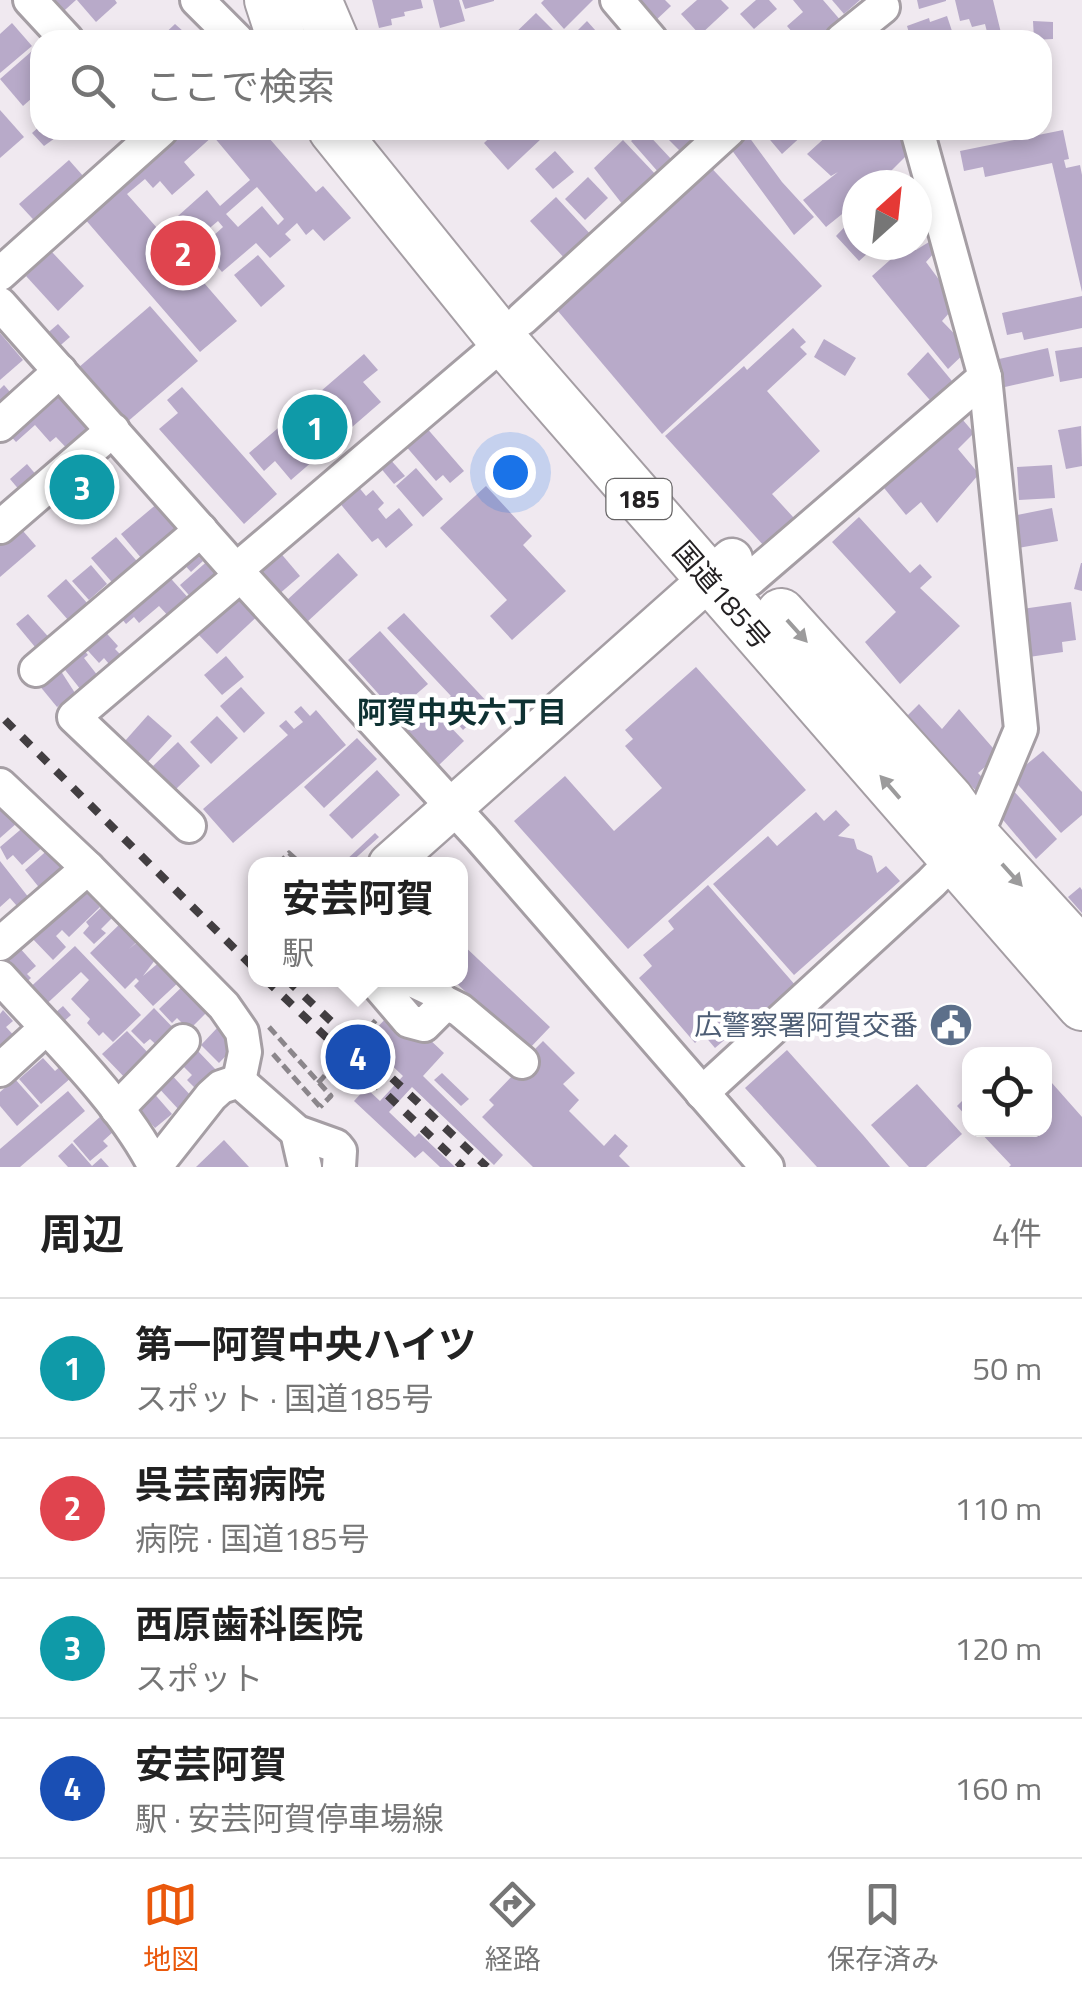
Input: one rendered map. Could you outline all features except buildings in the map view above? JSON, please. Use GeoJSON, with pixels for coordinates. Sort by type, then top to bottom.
{"type":"FeatureCollection","features":[{"type":"Feature","properties":{"kind":"highway"},"geometry":{"type":"LineString","coordinates":[[317,0],[330,30]]}},
{"type":"Feature","properties":{"kind":"highway","name":"国道185号"},"geometry":{"type":"LineString","coordinates":[[341,140],[730,573],[966,848],[1082,1006]]}},
{"type":"Feature","properties":{"kind":"highway","name":"国道185号"},"geometry":{"type":"LineString","coordinates":[[379,140],[513,330]]}},
{"type":"Feature","properties":{"kind":"highway","name":"国道185号"},"geometry":{"type":"LineString","coordinates":[[966,848],[1082,953]]}},
{"type":"Feature","properties":{"kind":"main road"},"geometry":{"type":"LineString","coordinates":[[396,857],[451,806],[730,573]]}},
{"type":"Feature","properties":{"kind":"street"},"geometry":{"type":"LineString","coordinates":[[30,0],[58,30]]}},
{"type":"Feature","properties":{"kind":"street"},"geometry":{"type":"LineString","coordinates":[[197,0],[266,30]]}},
{"type":"Feature","properties":{"kind":"street"},"geometry":{"type":"LineString","coordinates":[[617,0],[643,30]]}},
{"type":"Feature","properties":{"kind":"street"},"geometry":{"type":"LineString","coordinates":[[853,30],[882,4],[889,30]]}},
{"type":"Feature","properties":{"kind":"street"},"geometry":{"type":"LineString","coordinates":[[0,274],[147,140]]}},
{"type":"Feature","properties":{"kind":"street"},"geometry":{"type":"LineString","coordinates":[[189,826],[74,717],[513,330],[718,140]]}},
{"type":"Feature","properties":{"kind":"street"},"geometry":{"type":"LineString","coordinates":[[702,1093],[966,848],[1021,729],[986,377],[920,140]]}},
{"type":"Feature","properties":{"kind":"street"},"geometry":{"type":"LineString","coordinates":[[0,304],[451,806],[766,1167]]}},
{"type":"Feature","properties":{"kind":"street"},"geometry":{"type":"LineString","coordinates":[[0,425],[60,371]]}},
{"type":"Feature","properties":{"kind":"street"},"geometry":{"type":"LineString","coordinates":[[730,573],[986,377]]}},
{"type":"Feature","properties":{"kind":"street"},"geometry":{"type":"LineString","coordinates":[[0,527],[113,430]]}},
{"type":"Feature","properties":{"kind":"street"},"geometry":{"type":"LineString","coordinates":[[36,670],[201,530]]}},
{"type":"Feature","properties":{"kind":"street"},"geometry":{"type":"LineString","coordinates":[[0,785],[224,1006],[242,1032],[246,1052],[238,1081]]}},
{"type":"Feature","properties":{"kind":"street"},"geometry":{"type":"LineString","coordinates":[[0,944],[88,868]]}},
{"type":"Feature","properties":{"kind":"street"},"geometry":{"type":"LineString","coordinates":[[0,977],[117,1110],[143,1142],[155,1167],[210,1096],[238,1081]]}},
{"type":"Feature","properties":{"kind":"street"},"geometry":{"type":"LineString","coordinates":[[380,987],[416,1025],[432,1020],[442,1001]]}},
{"type":"Feature","properties":{"kind":"street"},"geometry":{"type":"LineString","coordinates":[[427,987],[522,1062]]}},
{"type":"Feature","properties":{"kind":"street"},"geometry":{"type":"LineString","coordinates":[[0,1070],[46,1028]]}},
{"type":"Feature","properties":{"kind":"street"},"geometry":{"type":"LineString","coordinates":[[117,1110],[183,1042]]}},
{"type":"Feature","properties":{"kind":"street"},"geometry":{"type":"LineString","coordinates":[[238,1081],[296,1132],[336,1146],[340,1150],[339,1167]]}},
{"type":"Feature","properties":{"kind":"street"},"geometry":{"type":"LineString","coordinates":[[296,1132],[306,1167]]}},
{"type":"Feature","properties":{"kind":"path"},"geometry":{"type":"LineString","coordinates":[[318,1084],[376,1020]]}},
{"type":"Feature","properties":{"kind":"path"},"geometry":{"type":"LineString","coordinates":[[264,1022],[330,1096],[320,1108]]}},
{"type":"Feature","properties":{"kind":"path"},"geometry":{"type":"LineString","coordinates":[[267,1048],[332,1120]]}},
{"type":"Feature","properties":{"kind":"railway"},"geometry":{"type":"LineString","coordinates":[[5,720],[248,962]]}},
{"type":"Feature","properties":{"kind":"railway"},"geometry":{"type":"LineString","coordinates":[[273,987],[463,1167]]}},
{"type":"Feature","properties":{"kind":"railway"},"geometry":{"type":"LineString","coordinates":[[294,987],[487,1167]]}},
{"type":"Feature","properties":{"kind":"place","name":"呉芸南病院"},"geometry":{"type":"Point","coordinates":[183,253]}},
{"type":"Feature","properties":{"kind":"place","name":"第一阿賀中央ハイツ"},"geometry":{"type":"Point","coordinates":[315,427]}},
{"type":"Feature","properties":{"kind":"place","name":"西原歯科医院"},"geometry":{"type":"Point","coordinates":[82,487]}},
{"type":"Feature","properties":{"kind":"place","name":"広警察署阿賀交番"},"geometry":{"type":"Point","coordinates":[951,1025]}},
{"type":"Feature","properties":{"kind":"place","name":"安芸阿賀"},"geometry":{"type":"Point","coordinates":[358,1057]}},
{"type":"Feature","properties":{"kind":"district","name":"阿賀中央六丁目"},"geometry":{"type":"Point","coordinates":[462,713]}}]}
